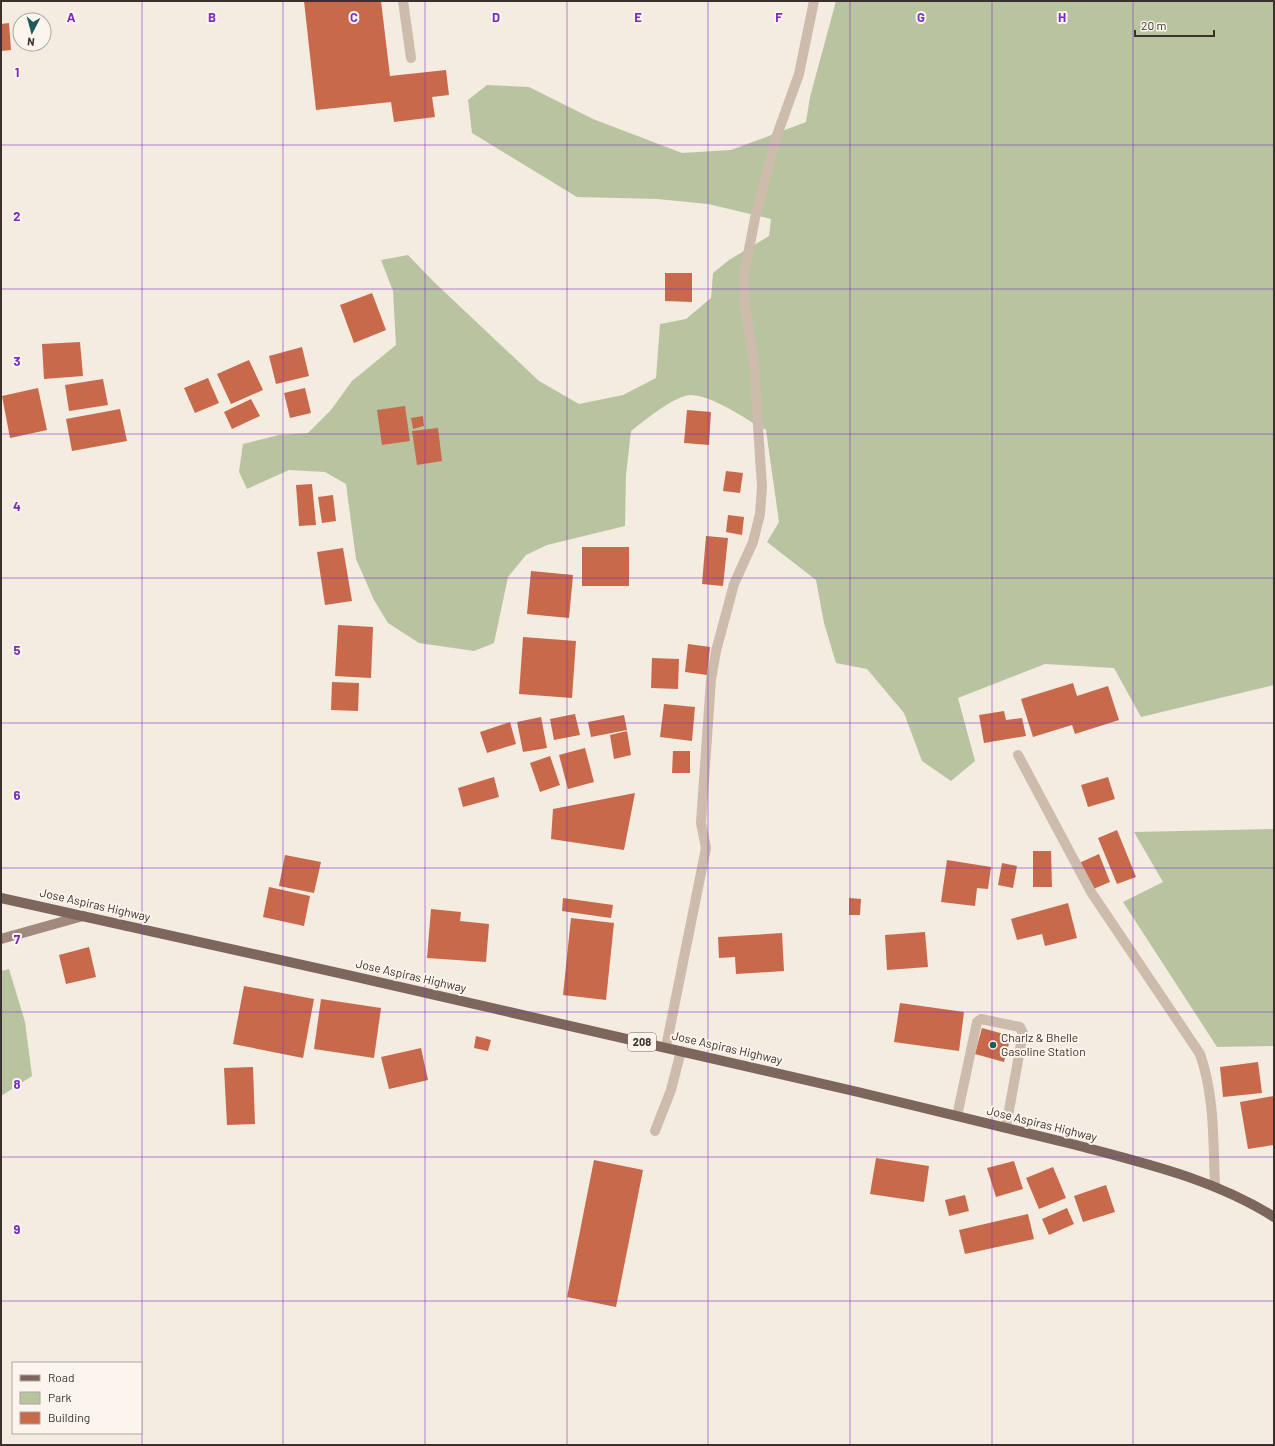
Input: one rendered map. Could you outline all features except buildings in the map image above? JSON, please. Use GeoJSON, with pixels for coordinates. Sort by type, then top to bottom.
{"type":"FeatureCollection","features":[{"type":"Feature","properties":{"kind":"main road","name":"Jose Aspiras Highway"},"geometry":{"type":"LineString","coordinates":[[1,898],[666,1047],[957,1116],[1154,1165],[1214,1186],[1274,1217]]}},
{"type":"Feature","properties":{"kind":"main road"},"geometry":{"type":"LineString","coordinates":[[1,939],[83,916]]}},
{"type":"Feature","properties":{"kind":"street"},"geometry":{"type":"LineString","coordinates":[[403,1],[411,58]]}},
{"type":"Feature","properties":{"kind":"street"},"geometry":{"type":"LineString","coordinates":[[666,1047],[706,848],[701,823],[711,680],[716,650],[734,584],[753,542],[760,514],[762,487],[754,364],[745,307],[744,275],[755,218],[776,138],[799,74],[814,1]]}},
{"type":"Feature","properties":{"kind":"street"},"geometry":{"type":"LineString","coordinates":[[1018,755],[1091,892],[1200,1054],[1207,1075],[1211,1103],[1214,1186]]}},
{"type":"Feature","properties":{"kind":"street"},"geometry":{"type":"LineString","coordinates":[[957,1116],[977,1022],[982,1018],[1020,1027],[1023,1033],[1006,1128]]}},
{"type":"Feature","properties":{"kind":"street"},"geometry":{"type":"LineString","coordinates":[[655,1131],[671,1090],[681,1051]]}},
{"type":"Feature","properties":{"kind":"green space"},"geometry":{"type":"Polygon","coordinates":[[[836,1],[1274,1],[1274,685],[1141,717],[1114,668],[1045,664],[958,698],[975,761],[951,781],[922,761],[904,713],[867,669],[836,663],[824,623],[816,580],[767,542],[779,522],[766,430],[729,409],[700,396],[691,395],[677,399],[660,409],[631,431],[626,475],[625,526],[547,545],[526,555],[508,577],[494,643],[474,651],[419,643],[388,623],[374,600],[356,559],[346,484],[325,472],[289,470],[247,489],[239,472],[243,444],[279,435],[308,433],[331,410],[352,381],[396,345],[393,291],[381,260],[408,255],[433,281],[539,381],[579,404],[623,395],[656,378],[660,324],[686,319],[711,298],[713,273],[729,260],[769,236],[771,219],[708,204],[657,199],[577,197],[472,133],[468,100],[487,85],[529,87],[593,119],[682,153],[731,150],[806,122],[810,97],[836,1]]]}},
{"type":"Feature","properties":{"kind":"green space"},"geometry":{"type":"Polygon","coordinates":[[[1274,829],[1274,1046],[1217,1047],[1123,902],[1163,882],[1134,832],[1274,829]]]}},
{"type":"Feature","properties":{"kind":"green space"},"geometry":{"type":"Polygon","coordinates":[[[9,969],[25,1022],[32,1076],[1,1096],[1,971],[9,969]]]}},
{"type":"Feature","properties":{"kind":"place","name":"Charlz & Bhelle Gasoline Station"},"geometry":{"type":"Point","coordinates":[993,1045]}}]}
